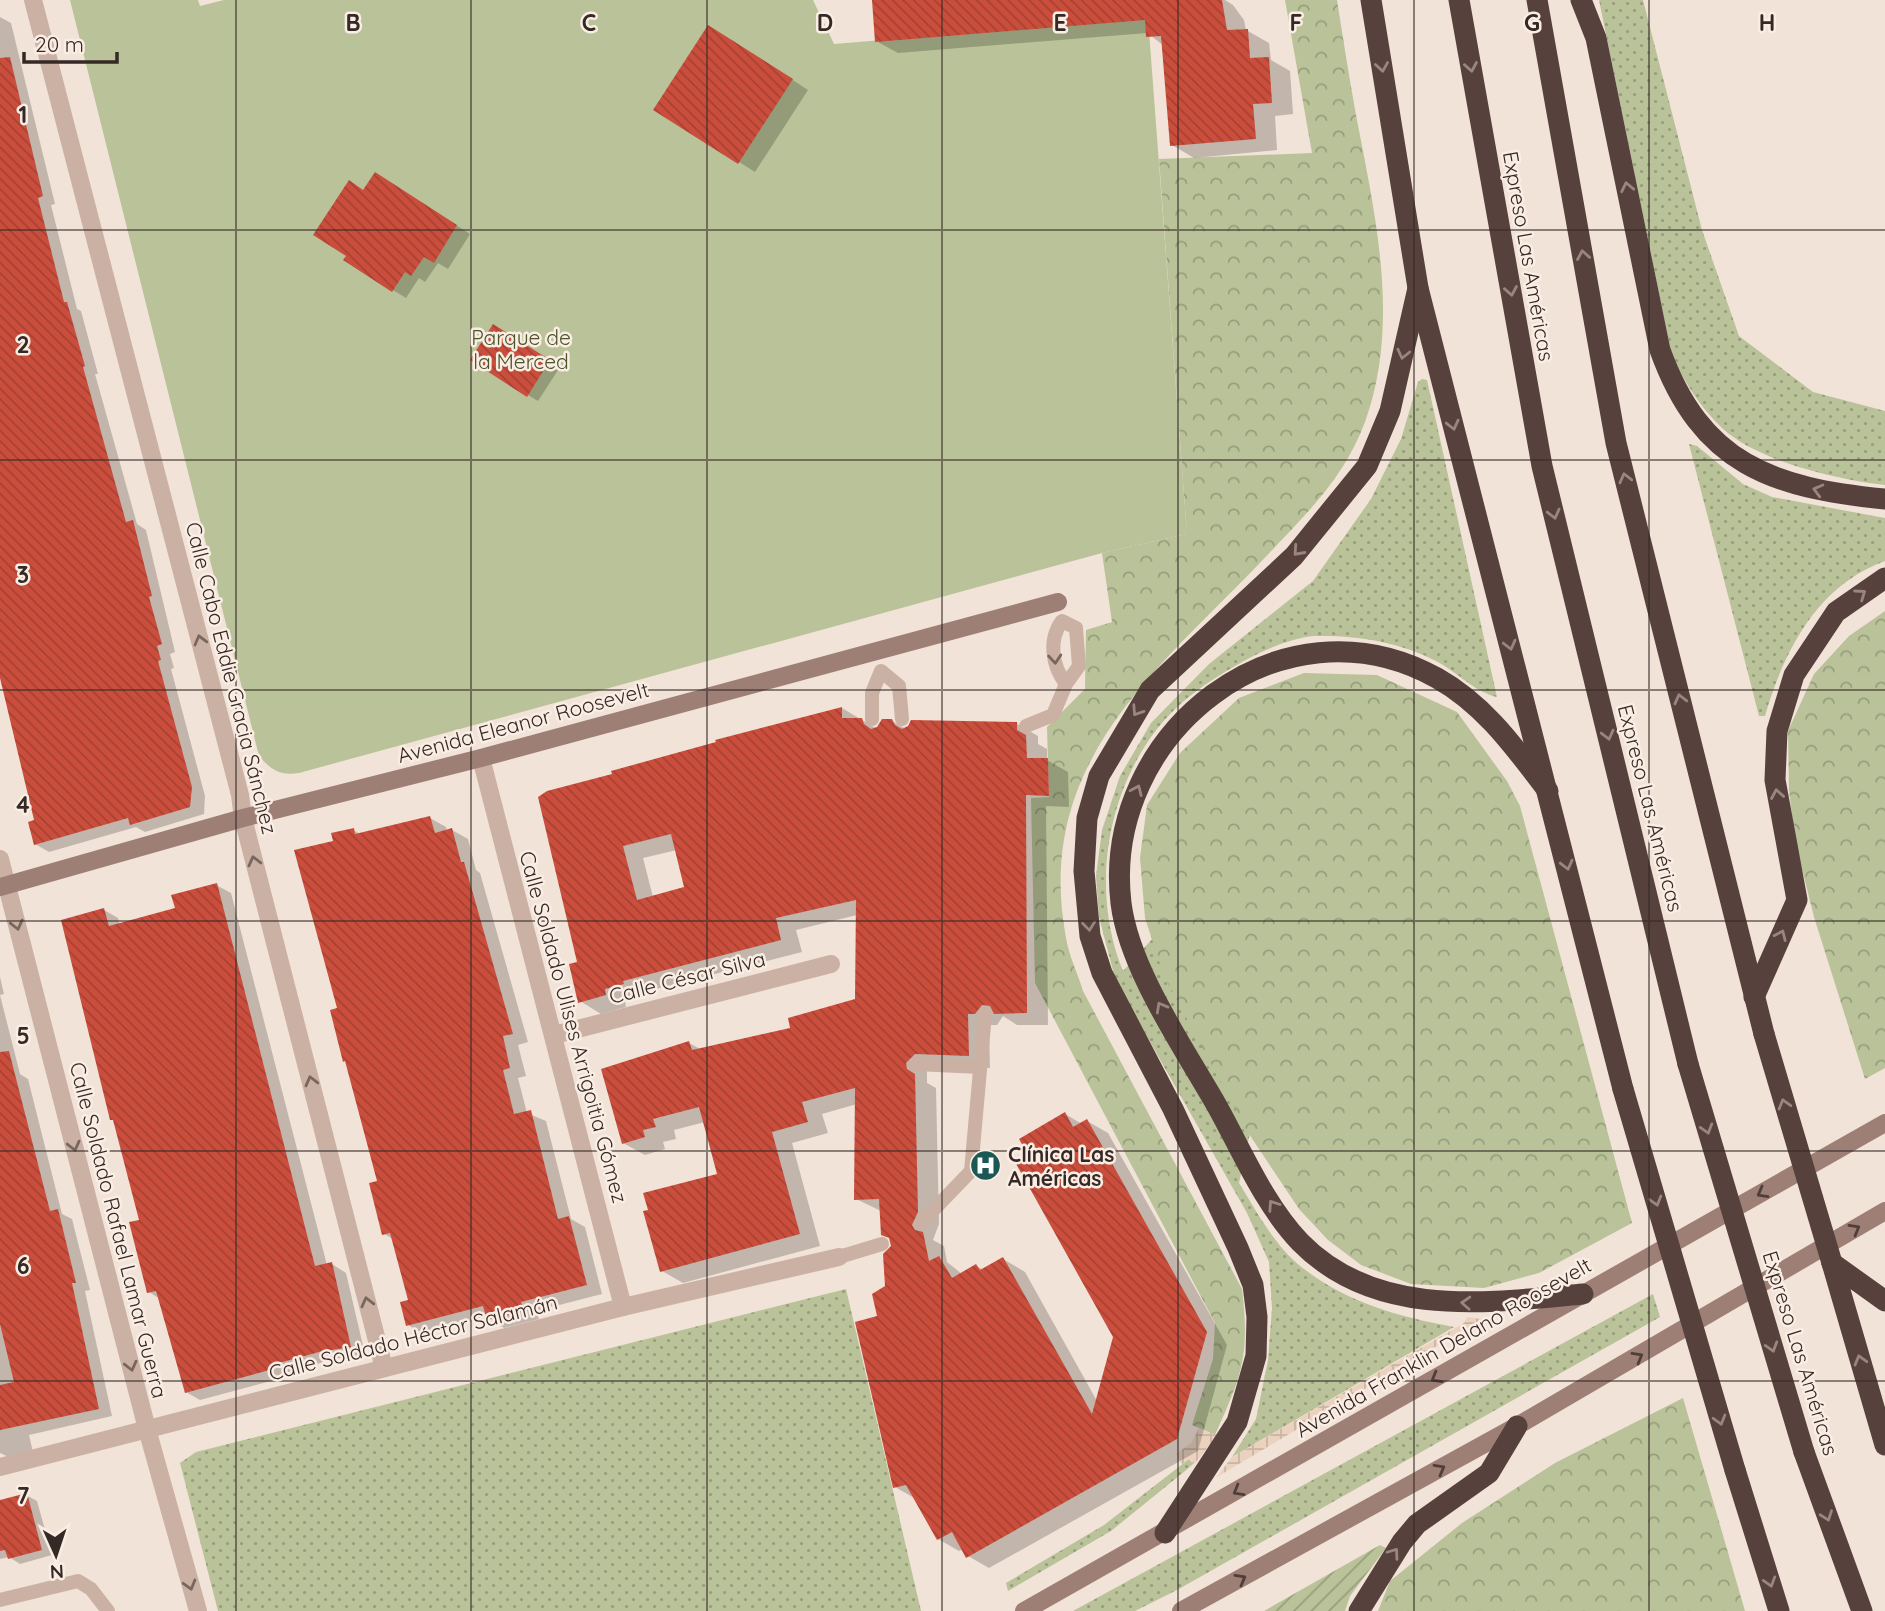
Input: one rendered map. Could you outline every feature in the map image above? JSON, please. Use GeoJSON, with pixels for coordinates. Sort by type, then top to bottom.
{"type":"FeatureCollection","features":[{"type":"Feature","properties":{"kind":"highway"},"geometry":{"type":"LineString","coordinates":[[1371,0],[1418,288],[1623,1089],[1779,1611]]}},
{"type":"Feature","properties":{"kind":"highway","name":"Expreso Las Américas"},"geometry":{"type":"LineString","coordinates":[[1459,0],[1542,466],[1688,1064],[1804,1452],[1862,1611]]}},
{"type":"Feature","properties":{"kind":"highway"},"geometry":{"type":"LineString","coordinates":[[1537,0],[1616,443],[1754,997],[1882,1435]]}},
{"type":"Feature","properties":{"kind":"highway"},"geometry":{"type":"LineString","coordinates":[[1581,0],[1596,38],[1661,350],[1672,382],[1690,412],[1720,448],[1744,464],[1824,492],[1885,499]]}},
{"type":"Feature","properties":{"kind":"highway"},"geometry":{"type":"LineString","coordinates":[[1165,1533],[1237,1422],[1256,1356],[1257,1317],[1253,1285],[1238,1248],[1173,1109],[1102,973],[1090,936],[1084,871],[1087,818],[1098,776],[1150,690],[1294,556],[1367,466],[1390,411],[1418,288]]}},
{"type":"Feature","properties":{"kind":"highway"},"geometry":{"type":"LineString","coordinates":[[1754,997],[1797,900],[1775,780],[1777,731],[1787,697],[1794,675],[1836,612],[1885,578]]}},
{"type":"Feature","properties":{"kind":"highway"},"geometry":{"type":"LineString","coordinates":[[1548,791],[1486,714],[1437,677],[1370,653],[1348,650],[1301,653],[1244,675],[1222,688],[1168,739],[1145,772],[1132,802],[1120,855],[1119,877],[1126,929],[1147,982],[1270,1202],[1300,1241],[1327,1264],[1354,1280],[1399,1297],[1479,1303],[1583,1294]]}},
{"type":"Feature","properties":{"kind":"highway"},"geometry":{"type":"LineString","coordinates":[[1832,1263],[1885,1301]]}},
{"type":"Feature","properties":{"kind":"highway"},"geometry":{"type":"LineString","coordinates":[[1359,1611],[1388,1561],[1417,1524],[1489,1473],[1517,1426]]}},
{"type":"Feature","properties":{"kind":"main road","name":"Avenida Eleanor Roosevelt"},"geometry":{"type":"LineString","coordinates":[[3,886],[243,818],[481,758],[1058,602]]}},
{"type":"Feature","properties":{"kind":"main road","name":"Avenida Franklin Delano Roosevelt"},"geometry":{"type":"LineString","coordinates":[[1024,1611],[1885,1123]]}},
{"type":"Feature","properties":{"kind":"main road"},"geometry":{"type":"LineString","coordinates":[[1181,1611],[1517,1426],[1885,1212]]}},
{"type":"Feature","properties":{"kind":"street","name":"Calle Cabo Eddie Gracia Sánchez"},"geometry":{"type":"LineString","coordinates":[[33,0],[240,795],[243,818],[384,1368]]}},
{"type":"Feature","properties":{"kind":"street","name":"Calle Soldado Ulises Arrigoitia Gómez"},"geometry":{"type":"LineString","coordinates":[[481,758],[623,1307]]}},
{"type":"Feature","properties":{"kind":"street","name":"Calle Soldado Rafael Lamar Guerra"},"geometry":{"type":"LineString","coordinates":[[0,859],[3,886],[198,1611]]}},
{"type":"Feature","properties":{"kind":"street","name":"Calle César Silva"},"geometry":{"type":"LineString","coordinates":[[554,1035],[831,964]]}},
{"type":"Feature","properties":{"kind":"street","name":"Calle Soldado Héctor Salamán"},"geometry":{"type":"LineString","coordinates":[[0,1467],[623,1307],[839,1257]]}},
{"type":"Feature","properties":{"kind":"lane"},"geometry":{"type":"LineString","coordinates":[[1058,602],[1062,621],[1054,632],[1055,669],[1066,684]]}},
{"type":"Feature","properties":{"kind":"lane"},"geometry":{"type":"LineString","coordinates":[[1026,726],[1053,715],[1066,684],[1079,666],[1076,628],[1062,621]]}},
{"type":"Feature","properties":{"kind":"lane"},"geometry":{"type":"LineString","coordinates":[[872,719],[872,693],[881,671],[877,651]]}},
{"type":"Feature","properties":{"kind":"lane"},"geometry":{"type":"LineString","coordinates":[[881,671],[899,686],[902,719]]}},
{"type":"Feature","properties":{"kind":"lane"},"geometry":{"type":"LineString","coordinates":[[921,1223],[971,1171],[985,1014]]}},
{"type":"Feature","properties":{"kind":"lane"},"geometry":{"type":"LineString","coordinates":[[915,1064],[980,1067]]}},
{"type":"Feature","properties":{"kind":"lane"},"geometry":{"type":"LineString","coordinates":[[839,1257],[882,1244]]}},
{"type":"Feature","properties":{"kind":"lane"},"geometry":{"type":"LineString","coordinates":[[0,1600],[78,1581],[91,1589],[108,1611]]}},
{"type":"Feature","properties":{"kind":"green space","name":"Parque de la Merced"},"geometry":{"type":"Polygon","coordinates":[[[70,0],[198,0],[200,6],[224,0],[813,0],[834,44],[1148,18],[1187,534],[1102,553],[299,773],[286,774],[276,771],[259,756],[70,0]]]}},
{"type":"Feature","properties":{"kind":"green space"},"geometry":{"type":"Polygon","coordinates":[[[1285,0],[1337,0],[1377,230],[1381,268],[1383,307],[1376,384],[1357,441],[1327,489],[1152,674],[1117,718],[1088,765],[1069,817],[1061,874],[1066,938],[1083,991],[1242,1289],[1245,1332],[1242,1365],[1215,1435],[1192,1425],[1213,1359],[1215,1323],[1035,983],[1031,798],[1049,797],[1047,727],[1085,689],[1086,630],[1112,622],[1102,553],[1187,534],[1159,159],[1312,153],[1285,0]]]}},
{"type":"Feature","properties":{"kind":"green space"},"geometry":{"type":"Polygon","coordinates":[[[1599,0],[1643,0],[1702,230],[1739,336],[1813,392],[1885,411],[1885,485],[1845,479],[1799,467],[1737,440],[1714,420],[1683,377],[1672,357],[1599,0]]]}},
{"type":"Feature","properties":{"kind":"green space"},"geometry":{"type":"Polygon","coordinates":[[[1427,380],[1497,697],[1481,691],[1424,655],[1378,641],[1314,636],[1273,647],[1203,686],[1174,710],[1157,729],[1139,755],[1125,784],[1108,846],[1108,910],[1113,941],[1123,971],[1338,735],[1239,1183],[1267,1229],[1284,1250],[1321,1281],[1375,1307],[1454,1327],[1232,1457],[1256,1419],[1268,1360],[1272,1308],[1269,1262],[1247,1213],[1116,982],[1099,917],[1096,876],[1102,830],[1120,776],[1151,723],[1209,664],[1313,581],[1371,499],[1401,439],[1418,382],[1427,380]]]}},
{"type":"Feature","properties":{"kind":"green space"},"geometry":{"type":"Polygon","coordinates":[[[1689,444],[1697,446],[1743,484],[1772,497],[1885,518],[1885,561],[1861,572],[1841,586],[1807,623],[1782,667],[1765,716],[1759,716],[1689,444]]]}},
{"type":"Feature","properties":{"kind":"green space"},"geometry":{"type":"Polygon","coordinates":[[[1885,611],[1885,1068],[1865,1079],[1814,917],[1795,841],[1789,790],[1788,731],[1814,674],[1849,636],[1885,611]]]}},
{"type":"Feature","properties":{"kind":"green space"},"geometry":{"type":"Polygon","coordinates":[[[1304,673],[1377,675],[1457,712],[1507,781],[1520,806],[1632,1223],[1539,1273],[1484,1288],[1411,1284],[1361,1265],[1328,1240],[1299,1209],[1247,1131],[1164,976],[1145,918],[1140,858],[1147,805],[1180,753],[1239,698],[1304,673]]]}},
{"type":"Feature","properties":{"kind":"green space"},"geometry":{"type":"Polygon","coordinates":[[[846,1289],[921,1611],[218,1611],[180,1463],[196,1452],[846,1289]]]}},
{"type":"Feature","properties":{"kind":"green space"},"geometry":{"type":"Polygon","coordinates":[[[1653,1294],[1660,1317],[1177,1590],[1135,1611],[1073,1611],[1653,1294]]]}},
{"type":"Feature","properties":{"kind":"green space"},"geometry":{"type":"Polygon","coordinates":[[[1683,1398],[1745,1611],[1378,1611],[1390,1581],[1462,1523],[1555,1463],[1683,1398]]]}},
{"type":"Feature","properties":{"kind":"green space"},"geometry":{"type":"Polygon","coordinates":[[[1189,1459],[1193,1464],[1111,1531],[1008,1591],[1006,1583],[1104,1525],[1189,1459]]]}},
{"type":"Feature","properties":{"kind":"green space"},"geometry":{"type":"Polygon","coordinates":[[[1380,1545],[1386,1548],[1350,1596],[1345,1611],[1264,1611],[1380,1545]]]}},
{"type":"Feature","properties":{"kind":"shaded area"},"geometry":{"type":"Polygon","coordinates":[[[1467,1317],[1482,1319],[1217,1477],[1232,1457],[1464,1323],[1467,1317]]]}},
{"type":"Feature","properties":{"kind":"shaded area"},"geometry":{"type":"Polygon","coordinates":[[[1199,1428],[1217,1435],[1197,1461],[1193,1464],[1189,1459],[1182,1464],[1176,1454],[1192,1442],[1199,1428]]]}},
{"type":"Feature","properties":{"kind":"building"},"geometry":{"type":"Polygon","coordinates":[[[872,0],[1222,0],[1227,30],[1248,29],[1250,58],[1269,57],[1272,103],[1253,104],[1256,139],[1170,146],[1161,36],[1146,37],[1145,20],[875,42],[872,0]]]}},
{"type":"Feature","properties":{"kind":"building"},"geometry":{"type":"Polygon","coordinates":[[[708,25],[793,79],[738,164],[653,110],[708,25]]]}},
{"type":"Feature","properties":{"kind":"building"},"geometry":{"type":"Polygon","coordinates":[[[10,57],[43,196],[38,198],[64,302],[67,302],[126,522],[133,520],[152,596],[149,597],[162,644],[157,646],[161,660],[158,661],[192,787],[190,807],[130,825],[128,818],[34,845],[28,822],[34,820],[0,678],[0,58],[10,57]]]}},
{"type":"Feature","properties":{"kind":"building"},"geometry":{"type":"Polygon","coordinates":[[[375,172],[457,225],[434,263],[424,257],[411,276],[405,272],[392,292],[343,260],[346,256],[313,235],[349,180],[363,190],[375,172]]]}},
{"type":"Feature","properties":{"kind":"building"},"geometry":{"type":"Polygon","coordinates":[[[493,324],[550,360],[527,397],[470,360],[493,324]]]}},
{"type":"Feature","properties":{"kind":"building","name":"Clínica Las Américas"},"geometry":{"type":"Polygon","coordinates":[[[842,707],[842,718],[862,718],[864,724],[871,729],[877,727],[882,719],[892,719],[895,725],[902,729],[908,726],[911,720],[1017,722],[1017,730],[1026,735],[1027,758],[1048,758],[1049,796],[1026,795],[1027,1013],[994,1014],[990,1006],[982,1005],[975,1014],[968,1014],[969,1056],[915,1054],[906,1063],[907,1069],[915,1074],[918,1212],[912,1225],[915,1230],[923,1232],[929,1261],[939,1256],[952,1278],[976,1264],[980,1270],[1003,1257],[1092,1414],[1113,1337],[1015,1162],[1028,1155],[1019,1139],[1065,1112],[1073,1127],[1087,1119],[1207,1332],[1177,1439],[966,1558],[952,1532],[937,1540],[906,1485],[893,1488],[855,1322],[877,1316],[872,1294],[885,1286],[883,1254],[891,1246],[889,1238],[881,1235],[879,1199],[854,1200],[855,1088],[802,1102],[808,1122],[772,1132],[800,1234],[660,1272],[643,1211],[648,1210],[643,1193],[717,1174],[699,1107],[653,1119],[656,1127],[643,1130],[645,1137],[622,1144],[601,1069],[689,1041],[692,1050],[790,1028],[788,1018],[855,999],[856,900],[776,918],[781,940],[623,981],[624,984],[605,989],[606,995],[578,1003],[569,964],[577,962],[538,797],[547,791],[612,774],[611,771],[716,742],[715,740],[842,707]],[[671,834],[623,846],[637,900],[684,887],[671,834]]]}},
{"type":"Feature","properties":{"kind":"building"},"geometry":{"type":"Polygon","coordinates":[[[430,816],[435,833],[452,828],[461,862],[464,862],[513,1034],[503,1036],[510,1068],[503,1070],[514,1114],[531,1110],[558,1219],[569,1216],[587,1285],[521,1302],[524,1311],[487,1320],[483,1306],[406,1326],[400,1302],[408,1300],[390,1233],[382,1235],[369,1183],[377,1181],[345,1061],[343,1062],[330,1010],[337,1008],[294,850],[333,841],[331,833],[354,828],[355,834],[430,816]]]}},
{"type":"Feature","properties":{"kind":"building"},"geometry":{"type":"Polygon","coordinates":[[[217,883],[315,1266],[332,1262],[351,1347],[319,1352],[272,1365],[273,1369],[185,1393],[156,1291],[147,1293],[129,1222],[139,1220],[113,1120],[110,1120],[61,920],[104,908],[109,926],[175,908],[171,895],[217,883]]]}},
{"type":"Feature","properties":{"kind":"building"},"geometry":{"type":"Polygon","coordinates":[[[9,1051],[50,1211],[58,1209],[76,1283],[72,1283],[99,1409],[0,1430],[0,1385],[14,1382],[0,1324],[0,1052],[9,1051]]]}},
{"type":"Feature","properties":{"kind":"building"},"geometry":{"type":"Polygon","coordinates":[[[27,1493],[42,1550],[8,1559],[5,1550],[0,1551],[0,1500],[27,1493]]]}},
{"type":"Feature","properties":{"kind":"place","name":"Clínica Las Américas"},"geometry":{"type":"Point","coordinates":[985,1166]}}]}
